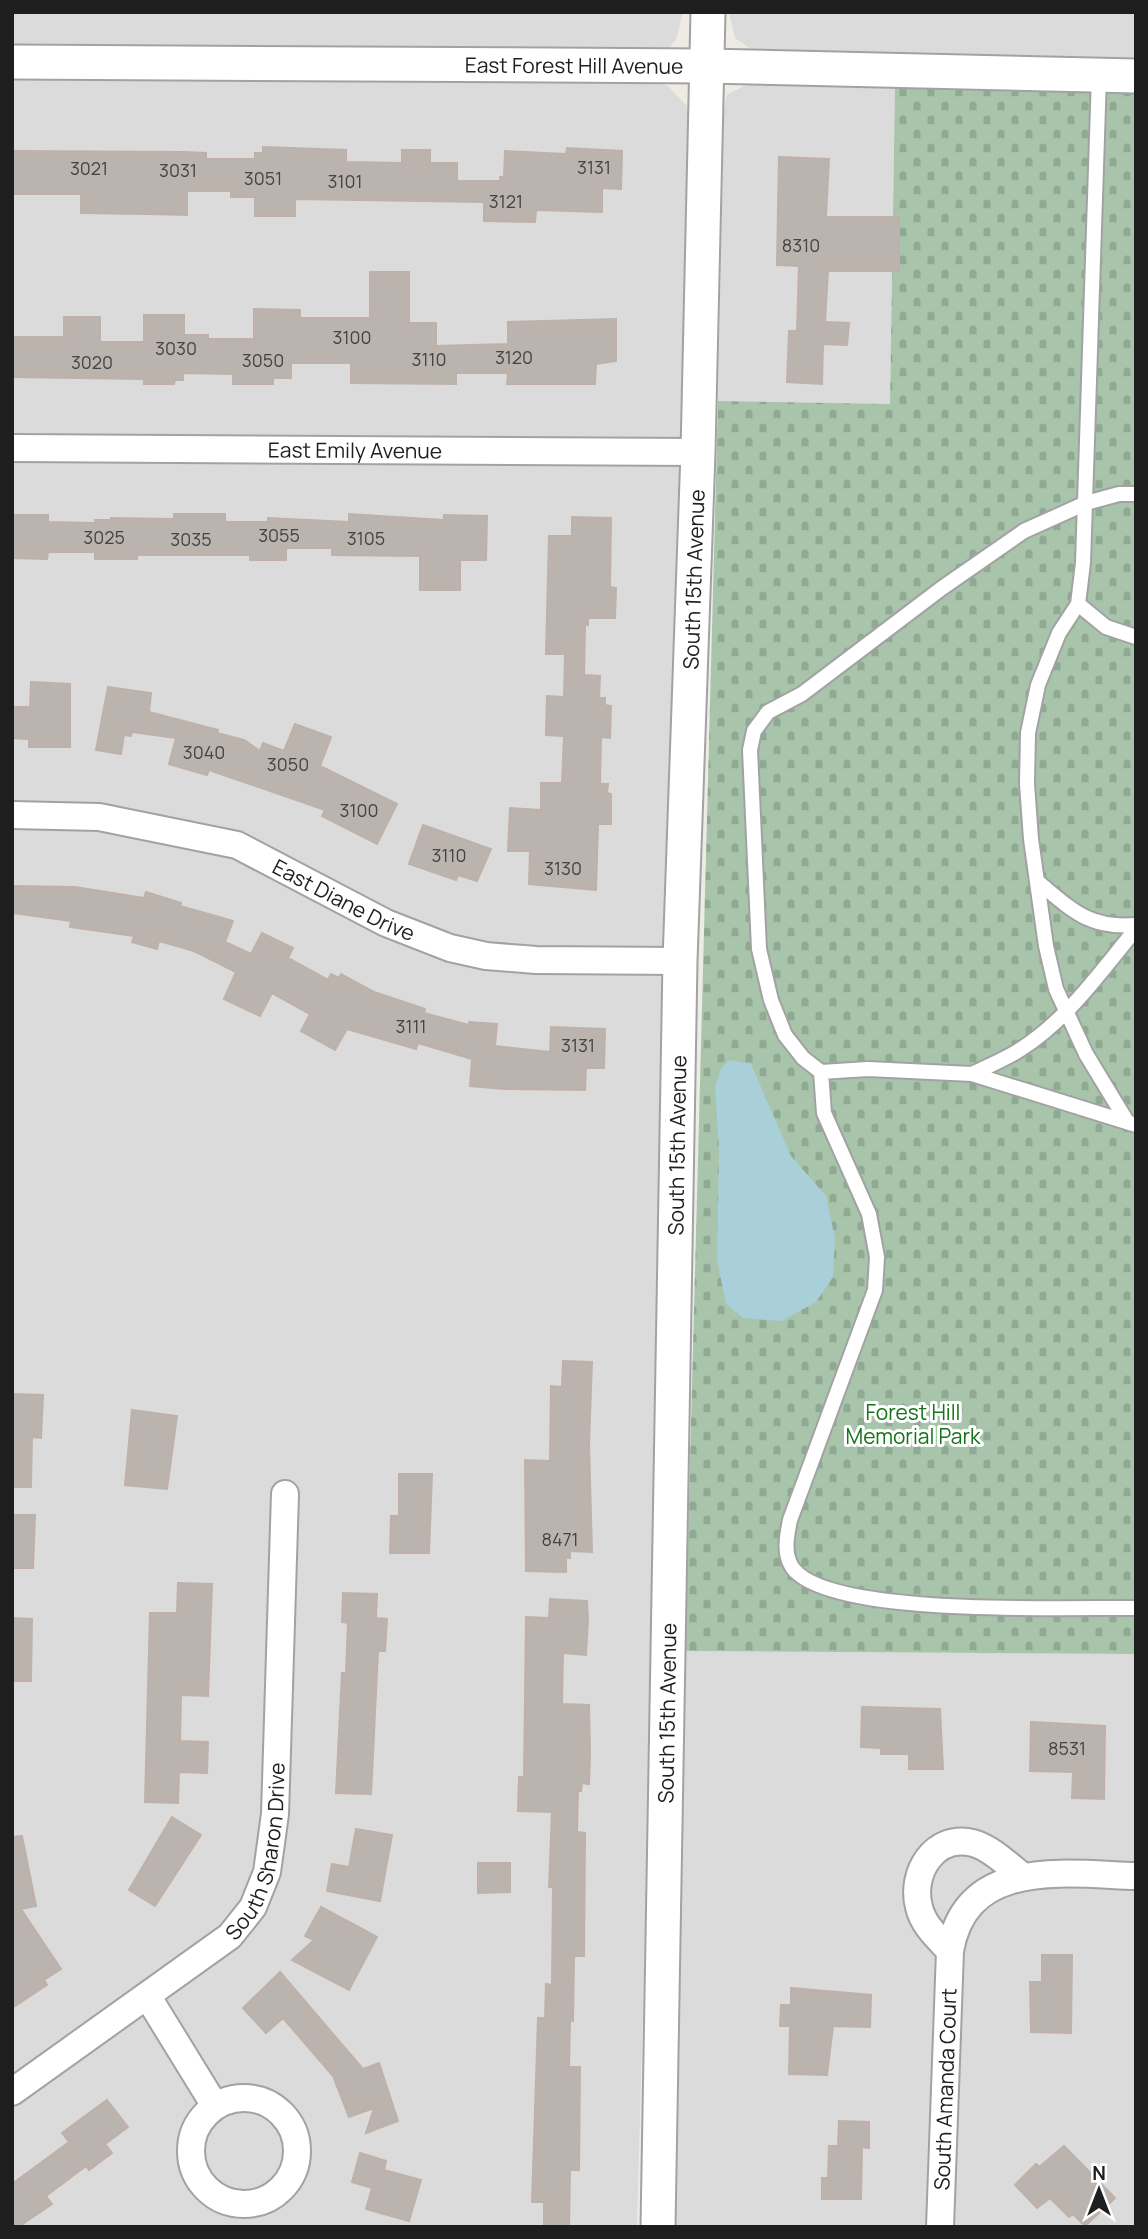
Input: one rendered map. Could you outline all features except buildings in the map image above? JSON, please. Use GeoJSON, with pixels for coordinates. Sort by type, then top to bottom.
{"type":"FeatureCollection","features":[{"type":"Feature","properties":{"kind":"street","name":"South 15th Avenue"},"geometry":{"type":"LineString","coordinates":[[658,2227],[680,961],[698,452],[708,12]]}},
{"type":"Feature","properties":{"kind":"street","name":"East Forest Hill Avenue"},"geometry":{"type":"LineString","coordinates":[[12,62],[707,66],[1136,76]]}},
{"type":"Feature","properties":{"kind":"street","name":"East Emily Avenue"},"geometry":{"type":"LineString","coordinates":[[12,448],[698,452]]}},
{"type":"Feature","properties":{"kind":"street","name":"East Diane Drive"},"geometry":{"type":"LineString","coordinates":[[12,815],[99,817],[237,845],[386,923],[450,948],[486,956],[536,960],[680,961]]}},
{"type":"Feature","properties":{"kind":"street","name":"South Sharon Drive"},"geometry":{"type":"LineString","coordinates":[[12,2092],[230,1936],[253,1907],[267,1871],[275,1814],[285,1494]]}},
{"type":"Feature","properties":{"kind":"street"},"geometry":{"type":"LineString","coordinates":[[950,1951],[926,1925],[919,1910],[919,1875],[927,1857],[952,1843],[973,1843],[1022,1876]]}},
{"type":"Feature","properties":{"kind":"street","name":"South Amanda Court"},"geometry":{"type":"LineString","coordinates":[[940,2227],[950,1951],[953,1931],[962,1914],[979,1897],[1001,1882],[1022,1876],[1136,1876]]}},
{"type":"Feature","properties":{"kind":"street"},"geometry":{"type":"LineString","coordinates":[[148,1997],[215,2106]]}},
{"type":"Feature","properties":{"kind":"street"},"geometry":{"type":"LineString","coordinates":[[247,2097],[264,2101],[279,2110],[290,2123],[296,2139],[297,2157],[293,2173],[283,2187],[269,2198],[252,2203],[234,2203],[217,2197],[203,2185],[194,2170],[190,2152],[193,2134],[201,2118],[215,2106],[230,2099],[247,2097]]}},
{"type":"Feature","properties":{"kind":"lane"},"geometry":{"type":"LineString","coordinates":[[1099,76],[1086,503],[1078,604],[1059,633],[1038,685],[1028,733],[1027,784],[1046,946],[1056,989],[1105,1090],[1131,1122]]}},
{"type":"Feature","properties":{"kind":"lane"},"geometry":{"type":"LineString","coordinates":[[1131,1122],[972,1074],[868,1069],[821,1072],[803,1058],[785,1035],[771,1000],[759,949],[750,750],[754,731],[768,712],[802,694],[942,588],[1024,531],[1086,503],[1119,494],[1136,494]]}},
{"type":"Feature","properties":{"kind":"lane"},"geometry":{"type":"LineString","coordinates":[[1078,604],[1106,627],[1136,637]]}},
{"type":"Feature","properties":{"kind":"lane"},"geometry":{"type":"LineString","coordinates":[[1038,882],[1084,919],[1110,927],[1136,927]]}},
{"type":"Feature","properties":{"kind":"lane"},"geometry":{"type":"LineString","coordinates":[[972,1074],[1020,1050],[1066,1013],[1136,927]]}},
{"type":"Feature","properties":{"kind":"lane"},"geometry":{"type":"LineString","coordinates":[[821,1072],[824,1113],[869,1214],[877,1256],[875,1290],[790,1520],[786,1543],[792,1566],[808,1582],[878,1600],[917,1605],[1136,1608]]}},
{"type":"Feature","properties":{"kind":"shaded area"},"geometry":{"type":"Polygon","coordinates":[[[12,12],[683,12],[676,40],[667,50],[12,47],[12,12]]]}},
{"type":"Feature","properties":{"kind":"shaded area"},"geometry":{"type":"Polygon","coordinates":[[[729,12],[1136,12],[1136,62],[754,51],[735,38],[729,12]]]}},
{"type":"Feature","properties":{"kind":"shaded area"},"geometry":{"type":"Polygon","coordinates":[[[12,76],[654,82],[668,86],[687,106],[690,119],[662,1310],[637,2227],[12,2227],[12,76]]]}},
{"type":"Feature","properties":{"kind":"shaded area"},"geometry":{"type":"Polygon","coordinates":[[[750,83],[895,84],[890,404],[718,401],[724,109],[727,95],[750,83]]]}},
{"type":"Feature","properties":{"kind":"shaded area"},"geometry":{"type":"Polygon","coordinates":[[[685,1651],[1136,1654],[1136,2227],[671,2227],[685,1651]]]}},
{"type":"Feature","properties":{"kind":"green space","name":"Forest Hill Memorial Park"},"geometry":{"type":"Polygon","coordinates":[[[895,84],[1136,90],[1136,1654],[685,1651],[718,401],[890,404],[895,84]]]}},
{"type":"Feature","properties":{"kind":"water"},"geometry":{"type":"Polygon","coordinates":[[[729,1060],[751,1064],[791,1156],[826,1196],[835,1238],[833,1277],[816,1302],[782,1321],[743,1318],[726,1304],[717,1260],[719,1149],[715,1087],[721,1069],[729,1060]]]}}]}
